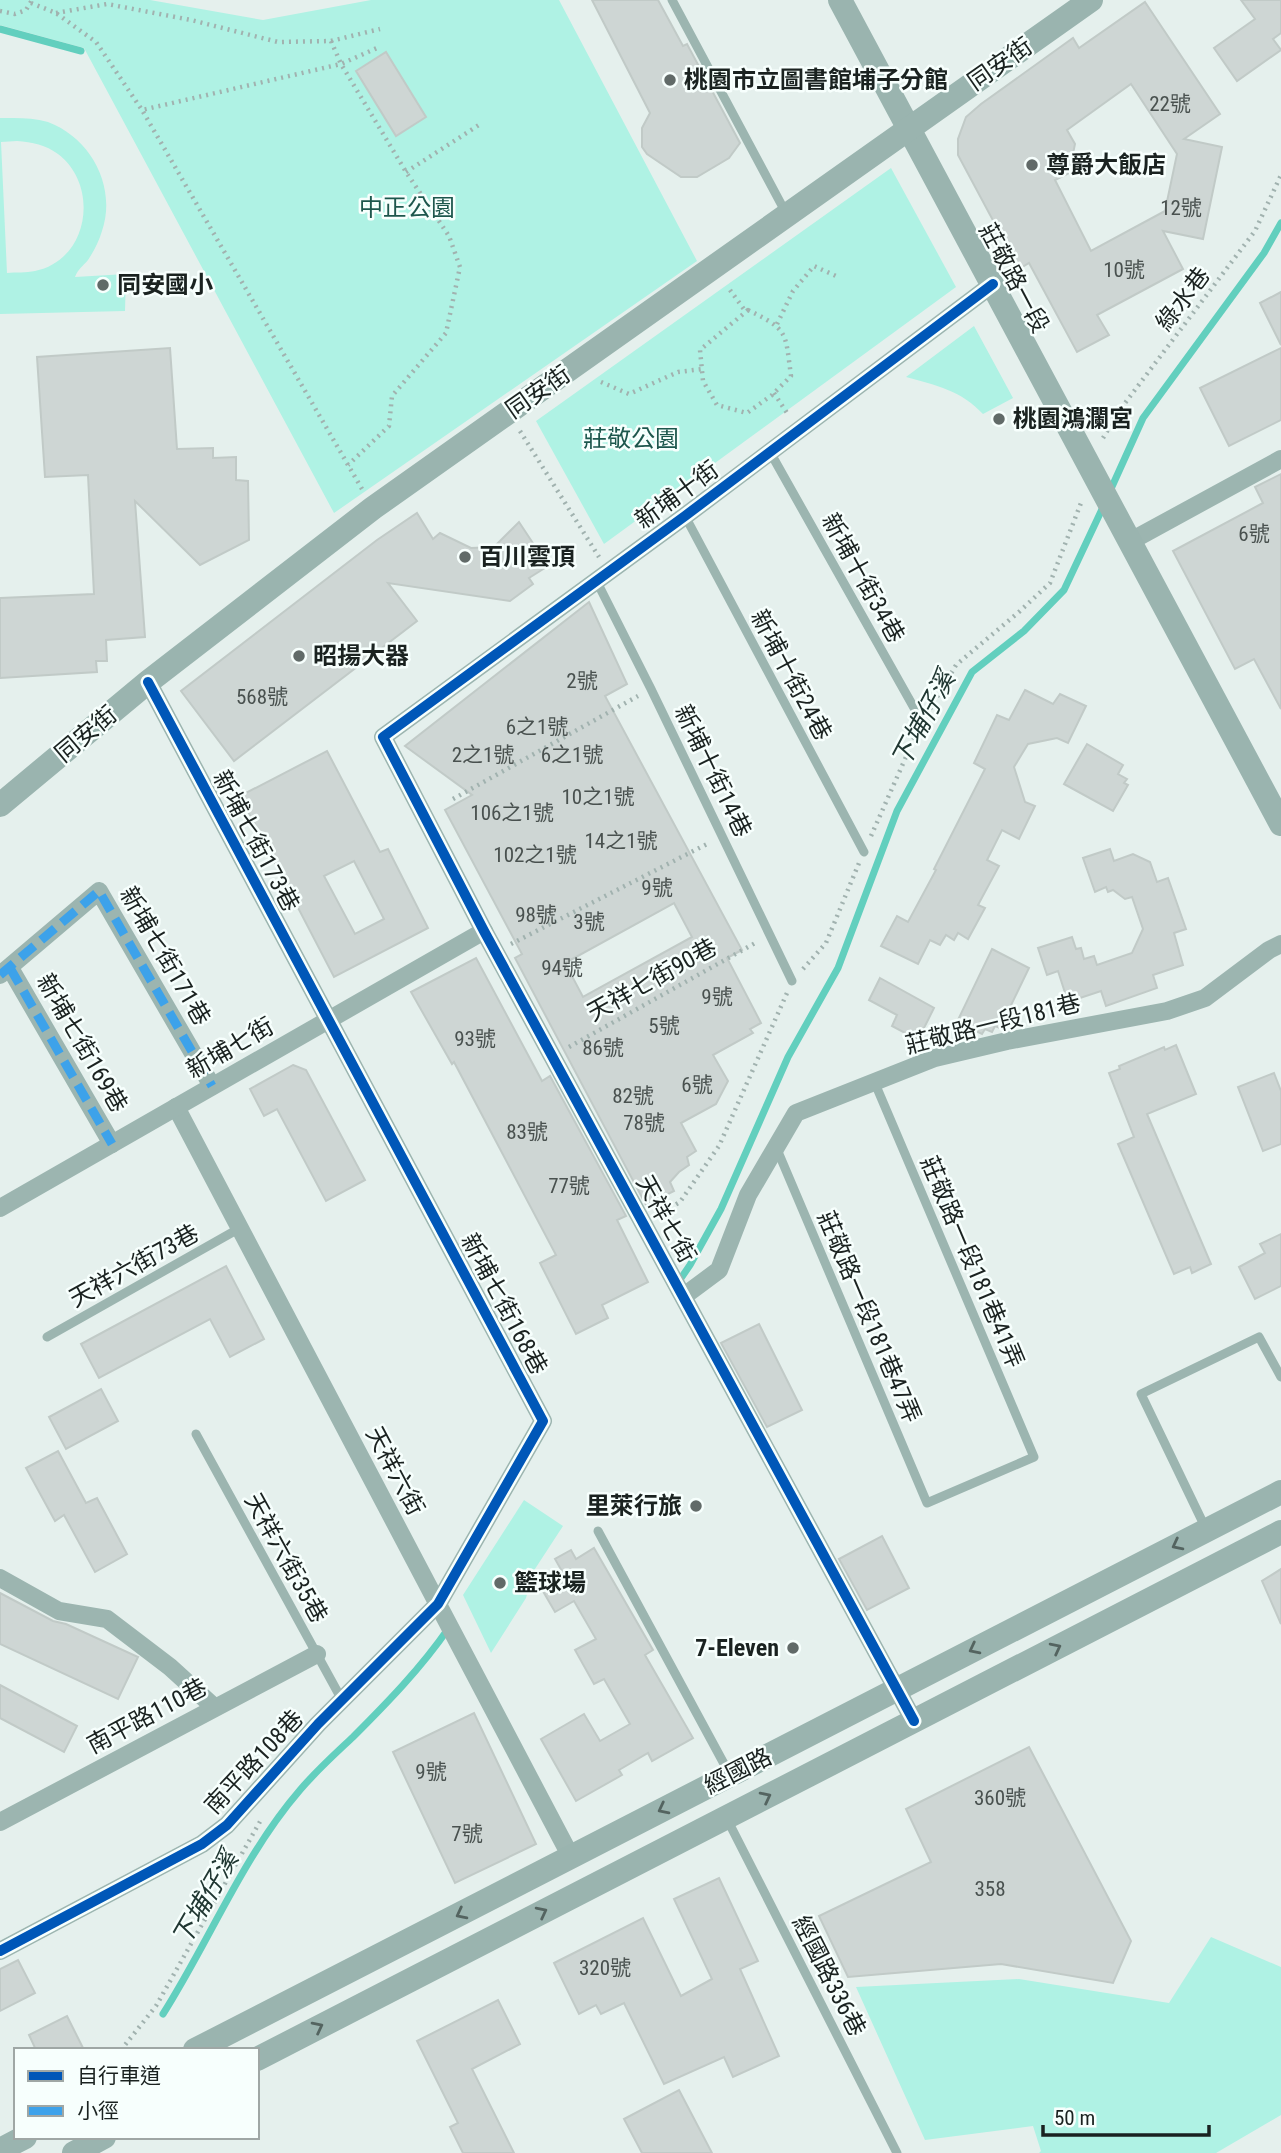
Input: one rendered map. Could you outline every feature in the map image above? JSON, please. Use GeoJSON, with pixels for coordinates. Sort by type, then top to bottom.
{"type":"FeatureCollection","features":[{"type":"Feature","properties":{"kind":"street","name":"莊敬路一段"},"geometry":{"type":"LineString","coordinates":[[840,0],[993,284],[1092,443],[1124,533],[1281,824]]}},
{"type":"Feature","properties":{"kind":"street","name":"同安街"},"geometry":{"type":"LineString","coordinates":[[0,805],[148,682],[373,508],[1091,0]]}},
{"type":"Feature","properties":{"kind":"street","name":"新埔十街"},"geometry":{"type":"LineString","coordinates":[[383,737],[685,516],[993,284]]}},
{"type":"Feature","properties":{"kind":"street"},"geometry":{"type":"LineString","coordinates":[[1124,533],[1281,459]]}},
{"type":"Feature","properties":{"kind":"street","name":"新埔七街173巷"},"geometry":{"type":"LineString","coordinates":[[148,682],[328,1020]]}},
{"type":"Feature","properties":{"kind":"street","name":"天祥七街"},"geometry":{"type":"LineString","coordinates":[[383,737],[484,931],[914,1721]]}},
{"type":"Feature","properties":{"kind":"street","name":"新埔七街171巷"},"geometry":{"type":"LineString","coordinates":[[5,972],[99,891],[212,1086]]}},
{"type":"Feature","properties":{"kind":"street","name":"新埔七街"},"geometry":{"type":"LineString","coordinates":[[0,1208],[484,931]]}},
{"type":"Feature","properties":{"kind":"street","name":"莊敬路一段181巷"},"geometry":{"type":"LineString","coordinates":[[683,1293],[719,1270],[748,1195],[796,1113],[936,1058],[1007,1041],[1167,1011],[1192,1003],[1205,998],[1281,944]]}},
{"type":"Feature","properties":{"kind":"street","name":"新埔七街169巷"},"geometry":{"type":"LineString","coordinates":[[5,972],[112,1144]]}},
{"type":"Feature","properties":{"kind":"street","name":"新埔七街168巷"},"geometry":{"type":"LineString","coordinates":[[328,1020],[543,1421],[440,1609]]}},
{"type":"Feature","properties":{"kind":"street","name":"天祥六街"},"geometry":{"type":"LineString","coordinates":[[176,1107],[570,1857]]}},
{"type":"Feature","properties":{"kind":"street","name":"經國路"},"geometry":{"type":"LineString","coordinates":[[199,2048],[1281,1492]]}},
{"type":"Feature","properties":{"kind":"street","name":"經國路"},"geometry":{"type":"LineString","coordinates":[[259,2058],[1281,1532]]}},
{"type":"Feature","properties":{"kind":"street"},"geometry":{"type":"LineString","coordinates":[[0,1578],[59,1611],[107,1619],[170,1667],[214,1707]]}},
{"type":"Feature","properties":{"kind":"street","name":"南平路108巷"},"geometry":{"type":"LineString","coordinates":[[0,1951],[202,1844],[227,1825],[255,1791],[342,1700],[440,1609]]}},
{"type":"Feature","properties":{"kind":"street","name":"南平路110巷"},"geometry":{"type":"LineString","coordinates":[[0,1822],[317,1654]]}},
{"type":"Feature","properties":{"kind":"street"},"geometry":{"type":"LineString","coordinates":[[0,2150],[21,2139]]}},
{"type":"Feature","properties":{"kind":"street"},"geometry":{"type":"LineString","coordinates":[[74,2153],[100,2139]]}},
{"type":"Feature","properties":{"kind":"lane"},"geometry":{"type":"LineString","coordinates":[[672,0],[788,216]]}},
{"type":"Feature","properties":{"kind":"lane","name":"新埔十街34巷"},"geometry":{"type":"LineString","coordinates":[[770,452],[922,722]]}},
{"type":"Feature","properties":{"kind":"lane","name":"新埔十街24巷"},"geometry":{"type":"LineString","coordinates":[[685,516],[864,852]]}},
{"type":"Feature","properties":{"kind":"lane","name":"新埔十街14巷"},"geometry":{"type":"LineString","coordinates":[[602,576],[652,689],[792,981]]}},
{"type":"Feature","properties":{"kind":"lane","name":"莊敬路一段181巷41弄"},"geometry":{"type":"LineString","coordinates":[[874,1082],[1034,1457],[927,1503]]}},
{"type":"Feature","properties":{"kind":"lane","name":"莊敬路一段181巷47弄"},"geometry":{"type":"LineString","coordinates":[[776,1145],[927,1503]]}},
{"type":"Feature","properties":{"kind":"lane","name":"天祥六街73巷"},"geometry":{"type":"LineString","coordinates":[[47,1338],[240,1228]]}},
{"type":"Feature","properties":{"kind":"lane"},"geometry":{"type":"LineString","coordinates":[[1206,1530],[1141,1394],[1259,1336],[1281,1377]]}},
{"type":"Feature","properties":{"kind":"lane","name":"天祥六街35巷"},"geometry":{"type":"LineString","coordinates":[[196,1434],[342,1700]]}},
{"type":"Feature","properties":{"kind":"lane"},"geometry":{"type":"LineString","coordinates":[[598,1531],[730,1775]]}},
{"type":"Feature","properties":{"kind":"lane","name":"經國路336巷"},"geometry":{"type":"LineString","coordinates":[[727,1817],[897,2153]]}},
{"type":"Feature","properties":{"kind":"path"},"geometry":{"type":"LineString","coordinates":[[0,11],[15,14],[26,10],[31,2],[56,13],[96,42],[142,110],[373,508]]}},
{"type":"Feature","properties":{"kind":"path"},"geometry":{"type":"LineString","coordinates":[[56,13],[107,4],[191,20],[278,42],[331,41],[380,29]]}},
{"type":"Feature","properties":{"kind":"path"},"geometry":{"type":"LineString","coordinates":[[331,41],[341,64],[449,236],[460,267],[446,332],[392,396],[389,426],[348,465]]}},
{"type":"Feature","properties":{"kind":"path"},"geometry":{"type":"LineString","coordinates":[[142,110],[341,64],[377,48]]}},
{"type":"Feature","properties":{"kind":"path"},"geometry":{"type":"LineString","coordinates":[[407,172],[482,123]]}},
{"type":"Feature","properties":{"kind":"path"},"geometry":{"type":"LineString","coordinates":[[777,324],[793,291],[814,266],[836,276]]}},
{"type":"Feature","properties":{"kind":"path"},"geometry":{"type":"LineString","coordinates":[[730,290],[746,312]]}},
{"type":"Feature","properties":{"kind":"path"},"geometry":{"type":"LineString","coordinates":[[748,310],[777,324],[786,341],[791,376],[747,413],[716,405],[703,381],[700,350],[748,310]]}},
{"type":"Feature","properties":{"kind":"path"},"geometry":{"type":"LineString","coordinates":[[601,382],[629,394],[678,372],[702,369]]}},
{"type":"Feature","properties":{"kind":"path"},"geometry":{"type":"LineString","coordinates":[[774,393],[789,416]]}},
{"type":"Feature","properties":{"kind":"path"},"geometry":{"type":"LineString","coordinates":[[509,412],[602,576]]}},
{"type":"Feature","properties":{"kind":"path"},"geometry":{"type":"LineString","coordinates":[[453,799],[652,689]]}},
{"type":"Feature","properties":{"kind":"path"},"geometry":{"type":"LineString","coordinates":[[496,951],[723,836]]}},
{"type":"Feature","properties":{"kind":"path"},"geometry":{"type":"LineString","coordinates":[[123,2048],[156,2006],[267,1808]]}},
{"type":"Feature","properties":{"kind":"green space","name":"中正公園"},"geometry":{"type":"Polygon","coordinates":[[[0,0],[150,0],[263,20],[371,0],[559,0],[697,261],[334,513],[84,48],[0,25],[0,0]]]}},
{"type":"Feature","properties":{"kind":"green space"},"geometry":{"type":"Polygon","coordinates":[[[0,118],[42,120],[63,129],[77,140],[97,166],[103,181],[106,214],[102,231],[88,260],[75,277],[126,274],[125,311],[0,314],[0,118]],[[17,141],[1,142],[7,273],[35,271],[53,264],[67,253],[77,238],[82,220],[80,184],[71,168],[49,148],[17,141]]]}},
{"type":"Feature","properties":{"kind":"green space","name":"莊敬公園"},"geometry":{"type":"Polygon","coordinates":[[[891,168],[956,287],[604,544],[536,421],[891,168]]]}},
{"type":"Feature","properties":{"kind":"green space"},"geometry":{"type":"Polygon","coordinates":[[[974,326],[1013,398],[983,414],[957,394],[906,377],[974,326]]]}},
{"type":"Feature","properties":{"kind":"green space","name":"籃球場"},"geometry":{"type":"Polygon","coordinates":[[[524,1500],[563,1526],[533,1572],[526,1598],[491,1653],[463,1595],[524,1500]]]}},
{"type":"Feature","properties":{"kind":"green space"},"geometry":{"type":"Polygon","coordinates":[[[1211,1937],[1281,1967],[1281,2115],[1216,2153],[1039,2153],[1041,2151],[1033,2126],[925,2140],[856,1987],[1019,1979],[1169,2003],[1211,1937]]]}},
{"type":"Feature","properties":{"kind":"building","name":"桃園市立圖書館埔子分館"},"geometry":{"type":"Polygon","coordinates":[[[592,0],[658,0],[683,46],[687,44],[740,143],[729,158],[697,177],[681,177],[647,154],[642,147],[642,128],[650,113],[592,0]]]}},
{"type":"Feature","properties":{"kind":"building"},"geometry":{"type":"Polygon","coordinates":[[[1241,0],[1281,0],[1281,33],[1273,39],[1281,50],[1237,81],[1214,48],[1255,19],[1241,0]]]}},
{"type":"Feature","properties":{"kind":"building"},"geometry":{"type":"Polygon","coordinates":[[[1145,2],[1220,114],[1184,139],[1222,147],[1203,239],[1163,231],[1183,269],[1097,315],[1109,335],[1077,352],[1029,263],[1019,269],[958,155],[958,139],[966,117],[981,104],[1073,38],[1079,48],[1145,2]],[[1131,84],[1067,130],[1075,144],[1069,173],[1055,180],[1091,251],[1165,211],[1177,154],[1131,84]]]}},
{"type":"Feature","properties":{"kind":"building"},"geometry":{"type":"Polygon","coordinates":[[[386,52],[426,117],[396,136],[356,71],[386,52]]]}},
{"type":"Feature","properties":{"kind":"building"},"geometry":{"type":"Polygon","coordinates":[[[1281,292],[1281,345],[1260,303],[1281,292]]]}},
{"type":"Feature","properties":{"kind":"building"},"geometry":{"type":"Polygon","coordinates":[[[170,348],[177,449],[213,448],[213,458],[236,457],[236,480],[248,481],[249,540],[200,565],[135,501],[145,637],[106,640],[107,661],[96,661],[97,672],[0,678],[0,598],[94,594],[88,475],[45,477],[37,357],[170,348]]]}},
{"type":"Feature","properties":{"kind":"building"},"geometry":{"type":"Polygon","coordinates":[[[1281,348],[1281,420],[1229,446],[1200,388],[1281,348]]]}},
{"type":"Feature","properties":{"kind":"building"},"geometry":{"type":"Polygon","coordinates":[[[1281,474],[1281,709],[1254,659],[1235,669],[1173,551],[1263,503],[1255,487],[1281,474]]]}},
{"type":"Feature","properties":{"kind":"building","name":"昭揚大器"},"geometry":{"type":"Polygon","coordinates":[[[417,513],[433,539],[440,533],[471,548],[494,547],[519,522],[548,566],[529,578],[533,584],[510,601],[388,583],[417,621],[234,761],[181,691],[377,540],[417,513]]]}},
{"type":"Feature","properties":{"kind":"building"},"geometry":{"type":"Polygon","coordinates":[[[589,602],[627,684],[605,696],[742,950],[727,958],[761,1023],[750,1029],[753,1033],[713,1055],[728,1081],[716,1104],[681,1123],[696,1151],[687,1157],[689,1165],[670,1182],[674,1191],[646,1205],[515,958],[522,954],[445,810],[472,795],[405,746],[589,602]],[[674,903],[565,963],[583,997],[692,937],[674,903]]]}},
{"type":"Feature","properties":{"kind":"building"},"geometry":{"type":"Polygon","coordinates":[[[1025,690],[1053,704],[1060,694],[1086,706],[1068,743],[1057,738],[1028,744],[1014,767],[1025,802],[1035,806],[1019,839],[1002,830],[987,860],[999,866],[978,905],[985,908],[968,939],[958,933],[954,940],[946,935],[940,945],[930,940],[918,964],[881,946],[897,916],[908,922],[936,870],[934,869],[985,769],[974,763],[997,715],[1009,720],[1025,690]]]}},
{"type":"Feature","properties":{"kind":"building"},"geometry":{"type":"Polygon","coordinates":[[[1087,744],[1123,765],[1118,774],[1127,779],[1124,783],[1128,785],[1113,811],[1064,784],[1087,744]]]}},
{"type":"Feature","properties":{"kind":"building"},"geometry":{"type":"Polygon","coordinates":[[[327,751],[380,852],[388,849],[428,928],[334,977],[240,796],[327,751]],[[354,861],[324,876],[355,934],[384,919],[354,861]]]}},
{"type":"Feature","properties":{"kind":"building"},"geometry":{"type":"Polygon","coordinates":[[[1110,849],[1114,861],[1133,854],[1150,862],[1157,882],[1168,878],[1186,929],[1174,933],[1183,965],[1153,975],[1157,988],[1106,1006],[1101,991],[1068,1002],[1058,971],[1047,975],[1038,948],[1072,937],[1076,949],[1081,948],[1084,959],[1094,956],[1097,965],[1132,953],[1143,929],[1132,897],[1125,899],[1113,890],[1108,892],[1106,887],[1095,892],[1083,858],[1110,849]]]}},
{"type":"Feature","properties":{"kind":"building"},"geometry":{"type":"Polygon","coordinates":[[[992,949],[1029,968],[1000,1028],[995,1026],[992,1032],[985,1029],[982,1034],[957,1022],[992,949]]]}},
{"type":"Feature","properties":{"kind":"building"},"geometry":{"type":"Polygon","coordinates":[[[476,958],[542,1081],[550,1076],[626,1216],[617,1220],[648,1282],[602,1305],[608,1318],[576,1334],[540,1263],[556,1255],[454,1062],[452,1064],[411,992],[476,958]]]}},
{"type":"Feature","properties":{"kind":"building"},"geometry":{"type":"Polygon","coordinates":[[[880,978],[934,1008],[918,1040],[892,1026],[897,1015],[869,1000],[880,978]]]}},
{"type":"Feature","properties":{"kind":"building"},"geometry":{"type":"Polygon","coordinates":[[[1176,1045],[1196,1094],[1147,1114],[1211,1264],[1192,1273],[1190,1267],[1174,1274],[1118,1144],[1134,1137],[1109,1073],[1164,1047],[1165,1050],[1176,1045]]]}},
{"type":"Feature","properties":{"kind":"building"},"geometry":{"type":"Polygon","coordinates":[[[293,1065],[306,1070],[365,1180],[326,1201],[277,1109],[264,1116],[250,1089],[293,1065]]]}},
{"type":"Feature","properties":{"kind":"building"},"geometry":{"type":"Polygon","coordinates":[[[1274,1073],[1281,1091],[1281,1144],[1263,1151],[1238,1087],[1274,1073]]]}},
{"type":"Feature","properties":{"kind":"building"},"geometry":{"type":"Polygon","coordinates":[[[1281,1234],[1281,1286],[1255,1299],[1239,1267],[1265,1253],[1260,1244],[1281,1234]]]}},
{"type":"Feature","properties":{"kind":"building"},"geometry":{"type":"Polygon","coordinates":[[[226,1266],[264,1339],[230,1357],[210,1319],[99,1378],[81,1344],[226,1266]]]}},
{"type":"Feature","properties":{"kind":"building"},"geometry":{"type":"Polygon","coordinates":[[[759,1324],[802,1410],[767,1427],[721,1343],[759,1324]]]}},
{"type":"Feature","properties":{"kind":"building"},"geometry":{"type":"Polygon","coordinates":[[[101,1389],[118,1421],[66,1449],[49,1417],[101,1389]]]}},
{"type":"Feature","properties":{"kind":"building"},"geometry":{"type":"Polygon","coordinates":[[[58,1451],[86,1503],[97,1498],[127,1554],[95,1572],[64,1515],[55,1521],[26,1468],[58,1451]]]}},
{"type":"Feature","properties":{"kind":"building"},"geometry":{"type":"Polygon","coordinates":[[[882,1536],[909,1588],[867,1610],[839,1559],[882,1536]]]}},
{"type":"Feature","properties":{"kind":"building"},"geometry":{"type":"Polygon","coordinates":[[[594,1548],[653,1650],[645,1655],[693,1738],[652,1761],[648,1753],[619,1770],[622,1775],[576,1801],[541,1739],[584,1714],[600,1741],[630,1724],[604,1679],[594,1684],[575,1650],[596,1639],[574,1601],[555,1612],[540,1586],[563,1573],[555,1559],[571,1550],[576,1559],[594,1548]]]}},
{"type":"Feature","properties":{"kind":"building"},"geometry":{"type":"Polygon","coordinates":[[[1281,1569],[1281,1624],[1262,1581],[1281,1569]]]}},
{"type":"Feature","properties":{"kind":"building"},"geometry":{"type":"Polygon","coordinates":[[[0,1593],[53,1621],[66,1624],[138,1657],[118,1699],[0,1644],[0,1593]]]}},
{"type":"Feature","properties":{"kind":"building"},"geometry":{"type":"Polygon","coordinates":[[[0,1685],[77,1726],[64,1752],[0,1718],[0,1685]]]}},
{"type":"Feature","properties":{"kind":"building"},"geometry":{"type":"Polygon","coordinates":[[[474,1713],[536,1844],[455,1883],[393,1752],[474,1713]]]}},
{"type":"Feature","properties":{"kind":"building"},"geometry":{"type":"Polygon","coordinates":[[[1029,1747],[1131,1941],[1113,1983],[1001,1964],[848,1977],[819,1916],[931,1862],[906,1809],[1029,1747]]]}},
{"type":"Feature","properties":{"kind":"building"},"geometry":{"type":"Polygon","coordinates":[[[719,1878],[758,1961],[740,1969],[779,2056],[733,2077],[724,2057],[664,2084],[624,2003],[601,2014],[596,2005],[579,2014],[554,1963],[643,1918],[681,1996],[712,1979],[674,1899],[719,1878]]]}},
{"type":"Feature","properties":{"kind":"building"},"geometry":{"type":"Polygon","coordinates":[[[18,1960],[35,1993],[0,2011],[0,1969],[18,1960]]]}},
{"type":"Feature","properties":{"kind":"building"},"geometry":{"type":"Polygon","coordinates":[[[498,2000],[520,2044],[472,2069],[514,2153],[463,2153],[450,2127],[458,2123],[417,2041],[498,2000]]]}},
{"type":"Feature","properties":{"kind":"building"},"geometry":{"type":"Polygon","coordinates":[[[67,2016],[83,2048],[35,2048],[29,2035],[67,2016]]]}},
{"type":"Feature","properties":{"kind":"building"},"geometry":{"type":"Polygon","coordinates":[[[679,2090],[712,2153],[642,2153],[624,2119],[679,2090]]]}},
{"type":"Feature","properties":{"kind":"waterway"},"geometry":{"type":"LineString","coordinates":[[0,29],[81,51]]}},
{"type":"Feature","properties":{"kind":"waterway","name":"下埔仔溪"},"geometry":{"type":"LineString","coordinates":[[1110,491],[1143,418],[1264,253],[1281,223]]}},
{"type":"Feature","properties":{"kind":"waterway","name":"下埔仔溪"},"geometry":{"type":"LineString","coordinates":[[677,1284],[721,1209],[788,1057],[838,968],[897,811],[972,672],[1024,631],[1064,590],[1104,505]]}},
{"type":"Feature","properties":{"kind":"waterway","name":"下埔仔溪"},"geometry":{"type":"LineString","coordinates":[[163,2014],[244,1870],[280,1816],[312,1776],[403,1685],[448,1629]]}},
{"type":"Feature","properties":{"kind":"marked path"},"geometry":{"type":"LineString","coordinates":[[0,975],[99,891],[212,1086]]}},
{"type":"Feature","properties":{"kind":"marked path"},"geometry":{"type":"LineString","coordinates":[[10,968],[112,1144]]}},
{"type":"Feature","properties":{"kind":"cycle path"},"geometry":{"type":"LineString","coordinates":[[914,1721],[484,931],[383,737],[685,516],[993,284]]}},
{"type":"Feature","properties":{"kind":"cycle path"},"geometry":{"type":"LineString","coordinates":[[0,1951],[202,1844],[227,1825],[318,1724],[438,1604],[543,1421],[148,682]]}},
{"type":"Feature","properties":{"kind":"place","name":"桃園市立圖書館埔子分館"},"geometry":{"type":"Point","coordinates":[670,80]}},
{"type":"Feature","properties":{"kind":"place","name":"尊爵大飯店"},"geometry":{"type":"Point","coordinates":[1032,165]}},
{"type":"Feature","properties":{"kind":"place","name":"同安國小"},"geometry":{"type":"Point","coordinates":[103,285]}},
{"type":"Feature","properties":{"kind":"place","name":"桃園鴻瀾宮"},"geometry":{"type":"Point","coordinates":[999,419]}},
{"type":"Feature","properties":{"kind":"place","name":"百川雲頂"},"geometry":{"type":"Point","coordinates":[465,557]}},
{"type":"Feature","properties":{"kind":"place","name":"昭揚大器"},"geometry":{"type":"Point","coordinates":[299,656]}},
{"type":"Feature","properties":{"kind":"place","name":"里萊行旅"},"geometry":{"type":"Point","coordinates":[696,1506]}},
{"type":"Feature","properties":{"kind":"place","name":"籃球場"},"geometry":{"type":"Point","coordinates":[500,1583]}},
{"type":"Feature","properties":{"kind":"place","name":"7-Eleven"},"geometry":{"type":"Point","coordinates":[793,1648]}}]}
